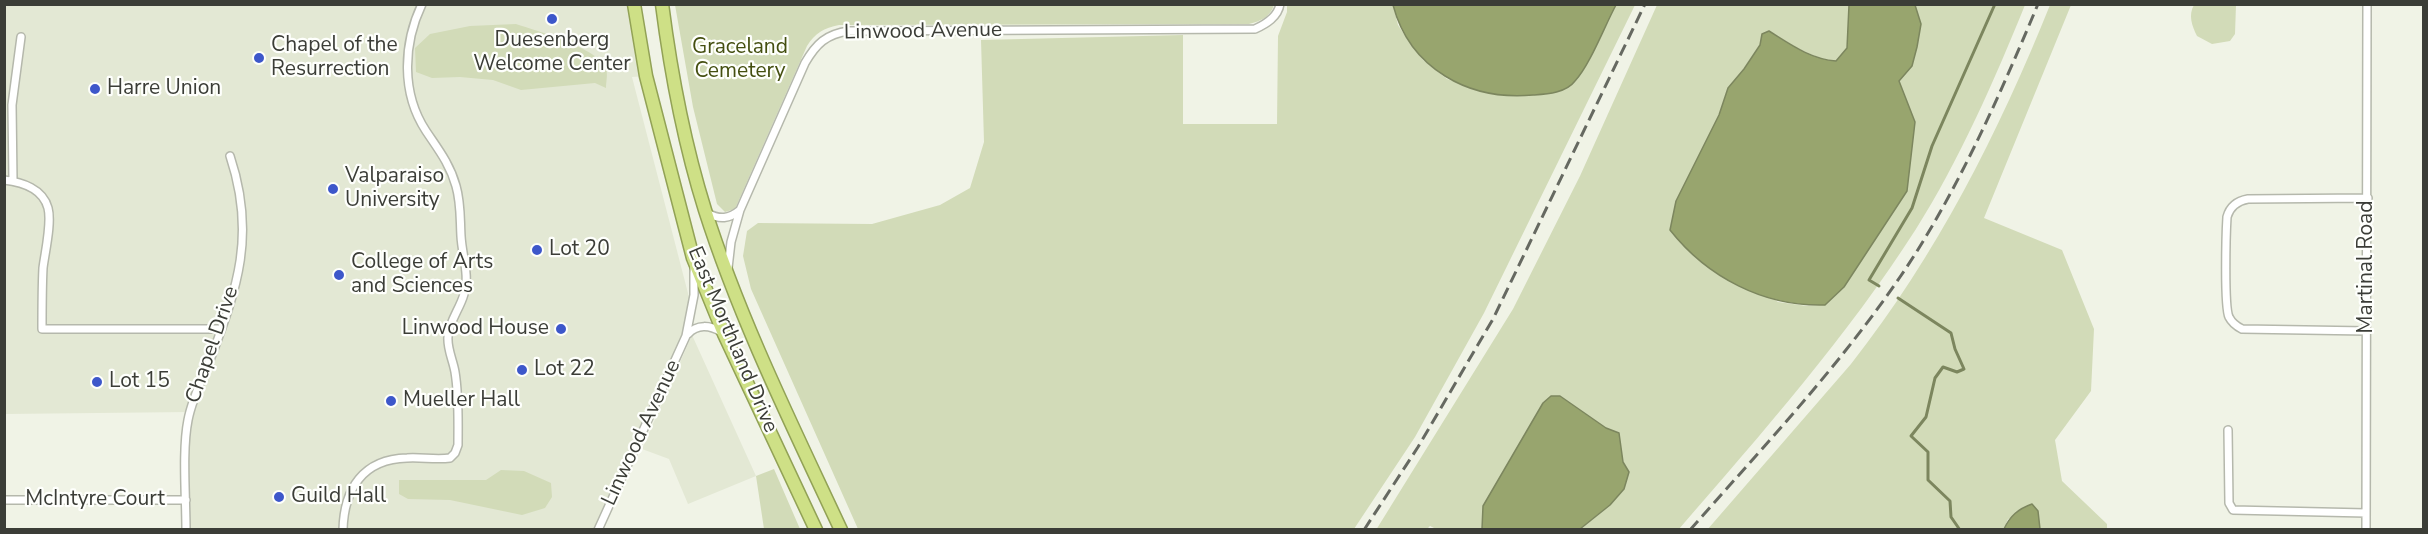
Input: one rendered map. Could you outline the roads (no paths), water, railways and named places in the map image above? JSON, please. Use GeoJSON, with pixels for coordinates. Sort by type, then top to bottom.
{"type":"FeatureCollection","features":[{"type":"Feature","properties":{"kind":"highway","name":"East Morthland Drive"},"geometry":{"type":"LineString","coordinates":[[634,4],[646,76],[693,258],[724,334],[816,530]]}},
{"type":"Feature","properties":{"kind":"highway","name":"East Morthland Drive"},"geometry":{"type":"LineString","coordinates":[[662,4],[680,113],[706,212],[728,273],[770,375],[841,530]]}},
{"type":"Feature","properties":{"kind":"street"},"geometry":{"type":"LineString","coordinates":[[342,530],[343,512],[352,485],[372,466],[397,458],[450,458],[458,445],[457,388],[448,339],[452,320],[464,297],[467,273],[462,250],[457,188],[445,158],[425,130],[418,115],[408,79],[409,44],[422,4]]}},
{"type":"Feature","properties":{"kind":"street","name":"Linwood Avenue"},"geometry":{"type":"LineString","coordinates":[[728,273],[729,252],[740,210],[805,63],[827,36],[849,31],[1255,28],[1269,22],[1280,9],[1280,4]]}},
{"type":"Feature","properties":{"kind":"street","name":"Martinal Road"},"geometry":{"type":"LineString","coordinates":[[2366,530],[2367,4]]}},
{"type":"Feature","properties":{"kind":"street"},"geometry":{"type":"LineString","coordinates":[[13,181],[12,105],[21,37]]}},
{"type":"Feature","properties":{"kind":"street","name":"Chapel Drive"},"geometry":{"type":"LineString","coordinates":[[186,530],[188,422],[235,292],[243,233],[240,188],[230,156]]}},
{"type":"Feature","properties":{"kind":"street"},"geometry":{"type":"LineString","coordinates":[[4,180],[31,187],[43,198],[48,207],[43,272],[42,329],[221,329]]}},
{"type":"Feature","properties":{"kind":"street"},"geometry":{"type":"LineString","coordinates":[[2367,331],[2242,329],[2233,323],[2227,313],[2227,276],[2228,217],[2232,208],[2239,201],[2248,198],[2368,198]]}},
{"type":"Feature","properties":{"kind":"street"},"geometry":{"type":"LineString","coordinates":[[706,212],[723,218],[730,217],[740,210]]}},
{"type":"Feature","properties":{"kind":"street","name":"Linwood Avenue"},"geometry":{"type":"LineString","coordinates":[[598,530],[686,336],[694,295],[693,258]]}},
{"type":"Feature","properties":{"kind":"street","name":"Linwood Avenue"},"geometry":{"type":"LineString","coordinates":[[686,336],[690,331],[699,327],[714,328],[724,334]]}},
{"type":"Feature","properties":{"kind":"street"},"geometry":{"type":"LineString","coordinates":[[2228,430],[2229,503],[2233,510],[2366,513]]}},
{"type":"Feature","properties":{"kind":"street","name":"McIntyre Court"},"geometry":{"type":"LineString","coordinates":[[4,500],[186,500]]}},
{"type":"Feature","properties":{"kind":"waterway"},"geometry":{"type":"LineString","coordinates":[[1879,286],[1869,280],[1912,208],[1932,146],[1995,4]]}},
{"type":"Feature","properties":{"kind":"waterway"},"geometry":{"type":"LineString","coordinates":[[1898,298],[1951,333],[1964,369],[1957,372],[1943,367],[1935,378],[1926,417],[1911,436],[1928,452],[1928,480],[1950,501],[1951,517],[1960,530]]}},
{"type":"Feature","properties":{"kind":"railway"},"geometry":{"type":"LineString","coordinates":[[1364,530],[1418,447],[1493,319],[1645,4]]}},
{"type":"Feature","properties":{"kind":"railway"},"geometry":{"type":"LineString","coordinates":[[1690,530],[1826,375],[1900,277],[1958,179],[1992,109],[2038,4]]}},
{"type":"Feature","properties":{"kind":"place","name":"Duesenberg Welcome Center"},"geometry":{"type":"Point","coordinates":[552,19]}},
{"type":"Feature","properties":{"kind":"place","name":"Chapel of the Resurrection"},"geometry":{"type":"Point","coordinates":[259,58]}},
{"type":"Feature","properties":{"kind":"place","name":"Harre Union"},"geometry":{"type":"Point","coordinates":[95,89]}},
{"type":"Feature","properties":{"kind":"place","name":"Valparaiso University"},"geometry":{"type":"Point","coordinates":[333,189]}},
{"type":"Feature","properties":{"kind":"place","name":"Lot 20"},"geometry":{"type":"Point","coordinates":[537,250]}},
{"type":"Feature","properties":{"kind":"place","name":"College of Arts and Sciences"},"geometry":{"type":"Point","coordinates":[339,275]}},
{"type":"Feature","properties":{"kind":"place","name":"Linwood House"},"geometry":{"type":"Point","coordinates":[561,329]}},
{"type":"Feature","properties":{"kind":"place","name":"Lot 22"},"geometry":{"type":"Point","coordinates":[522,370]}},
{"type":"Feature","properties":{"kind":"place","name":"Lot 15"},"geometry":{"type":"Point","coordinates":[97,382]}},
{"type":"Feature","properties":{"kind":"place","name":"Mueller Hall"},"geometry":{"type":"Point","coordinates":[391,401]}},
{"type":"Feature","properties":{"kind":"place","name":"Guild Hall"},"geometry":{"type":"Point","coordinates":[279,497]}},
{"type":"Feature","properties":{"kind":"park label","name":"Graceland Cemetery"},"geometry":{"type":"Point","coordinates":[740,60]}}]}
